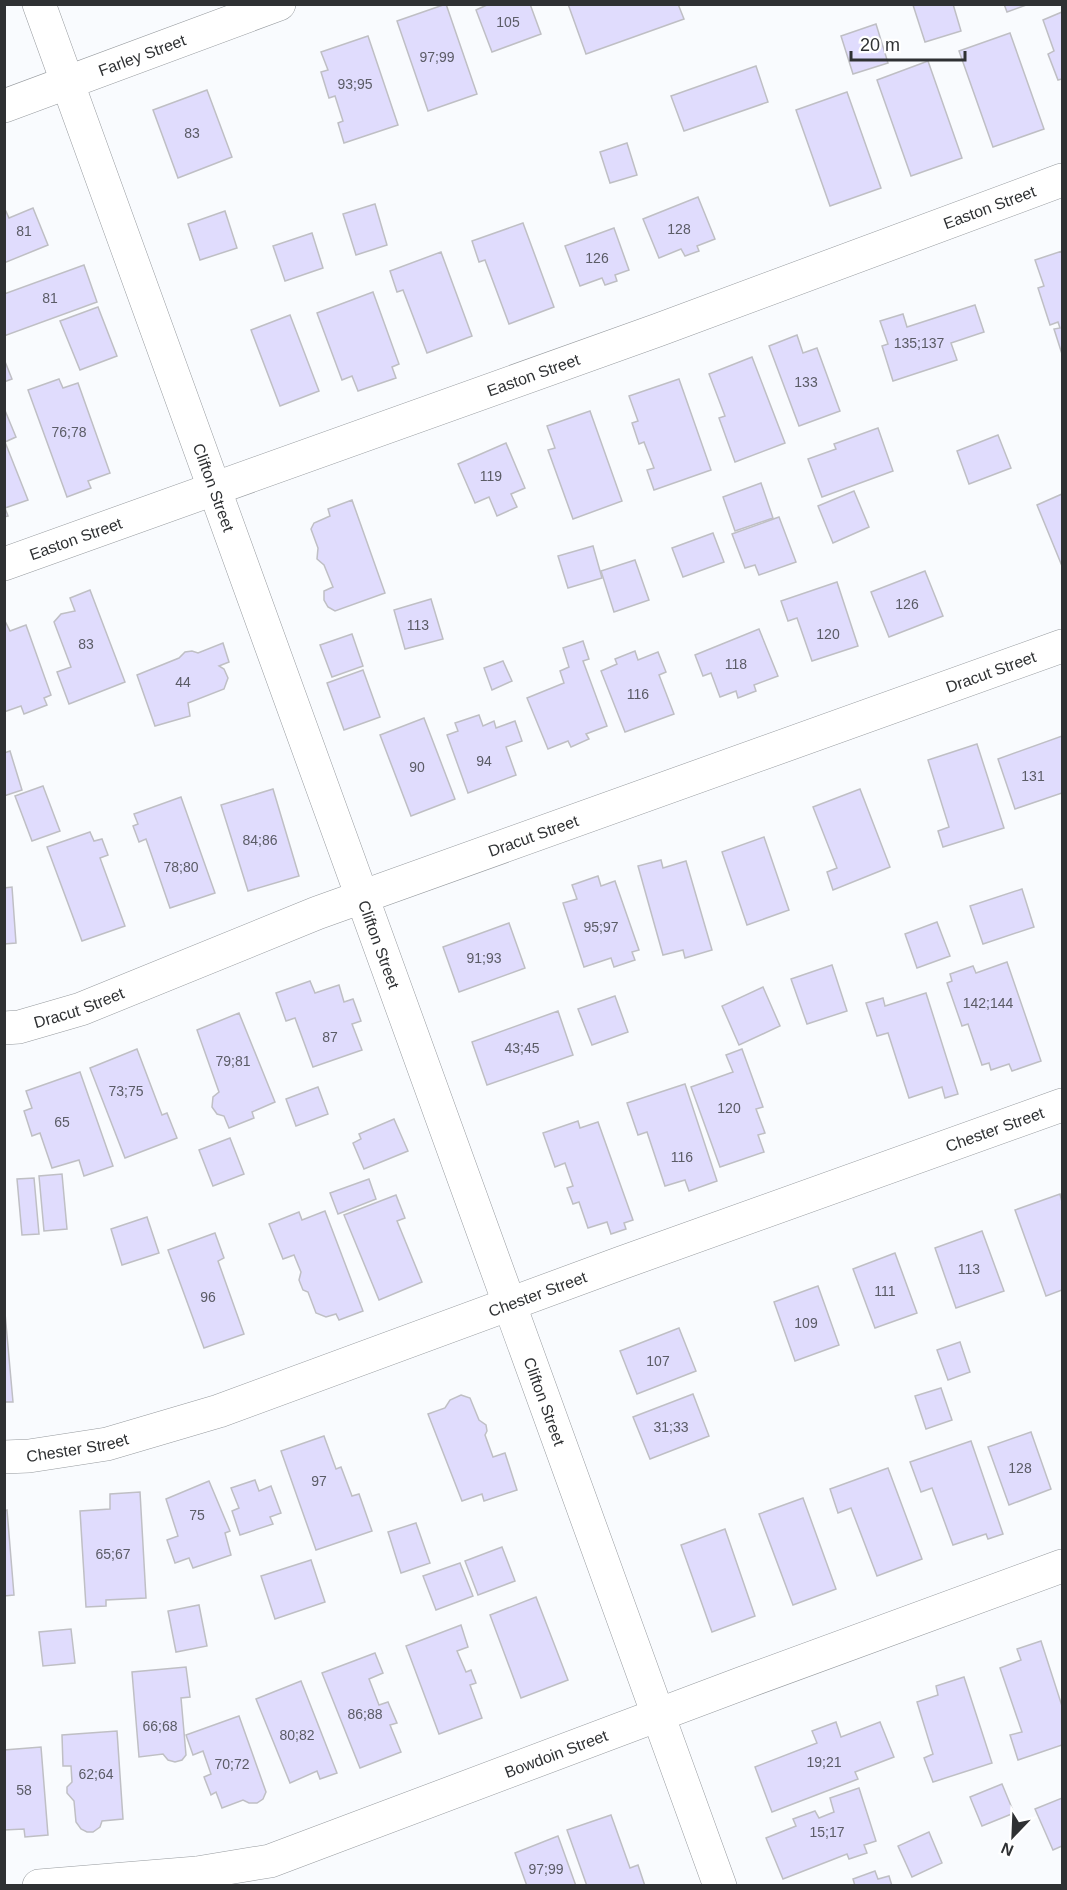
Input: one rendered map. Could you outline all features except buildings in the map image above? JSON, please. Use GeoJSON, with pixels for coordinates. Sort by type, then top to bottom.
{"type":"FeatureCollection","features":[{"type":"Feature","properties":{"kind":"street","name":"Clifton Street"},"geometry":{"type":"LineString","coordinates":[[39,4],[720,1886]]}},
{"type":"Feature","properties":{"kind":"street","name":"Farley Street"},"geometry":{"type":"LineString","coordinates":[[4,106],[279,4]]}},
{"type":"Feature","properties":{"kind":"street","name":"Easton Street"},"geometry":{"type":"LineString","coordinates":[[4,564],[646,334],[1062,180]]}},
{"type":"Feature","properties":{"kind":"street","name":"Dracut Street"},"geometry":{"type":"LineString","coordinates":[[4,1028],[19,1027],[81,1009],[317,913],[1062,646]]}},
{"type":"Feature","properties":{"kind":"street","name":"Chester Street"},"geometry":{"type":"LineString","coordinates":[[4,1457],[29,1456],[107,1444],[219,1411],[872,1172],[1062,1105]]}},
{"type":"Feature","properties":{"kind":"street","name":"Bowdoin Street"},"geometry":{"type":"LineString","coordinates":[[39,1886],[197,1873],[270,1861],[1062,1566]]}}]}
